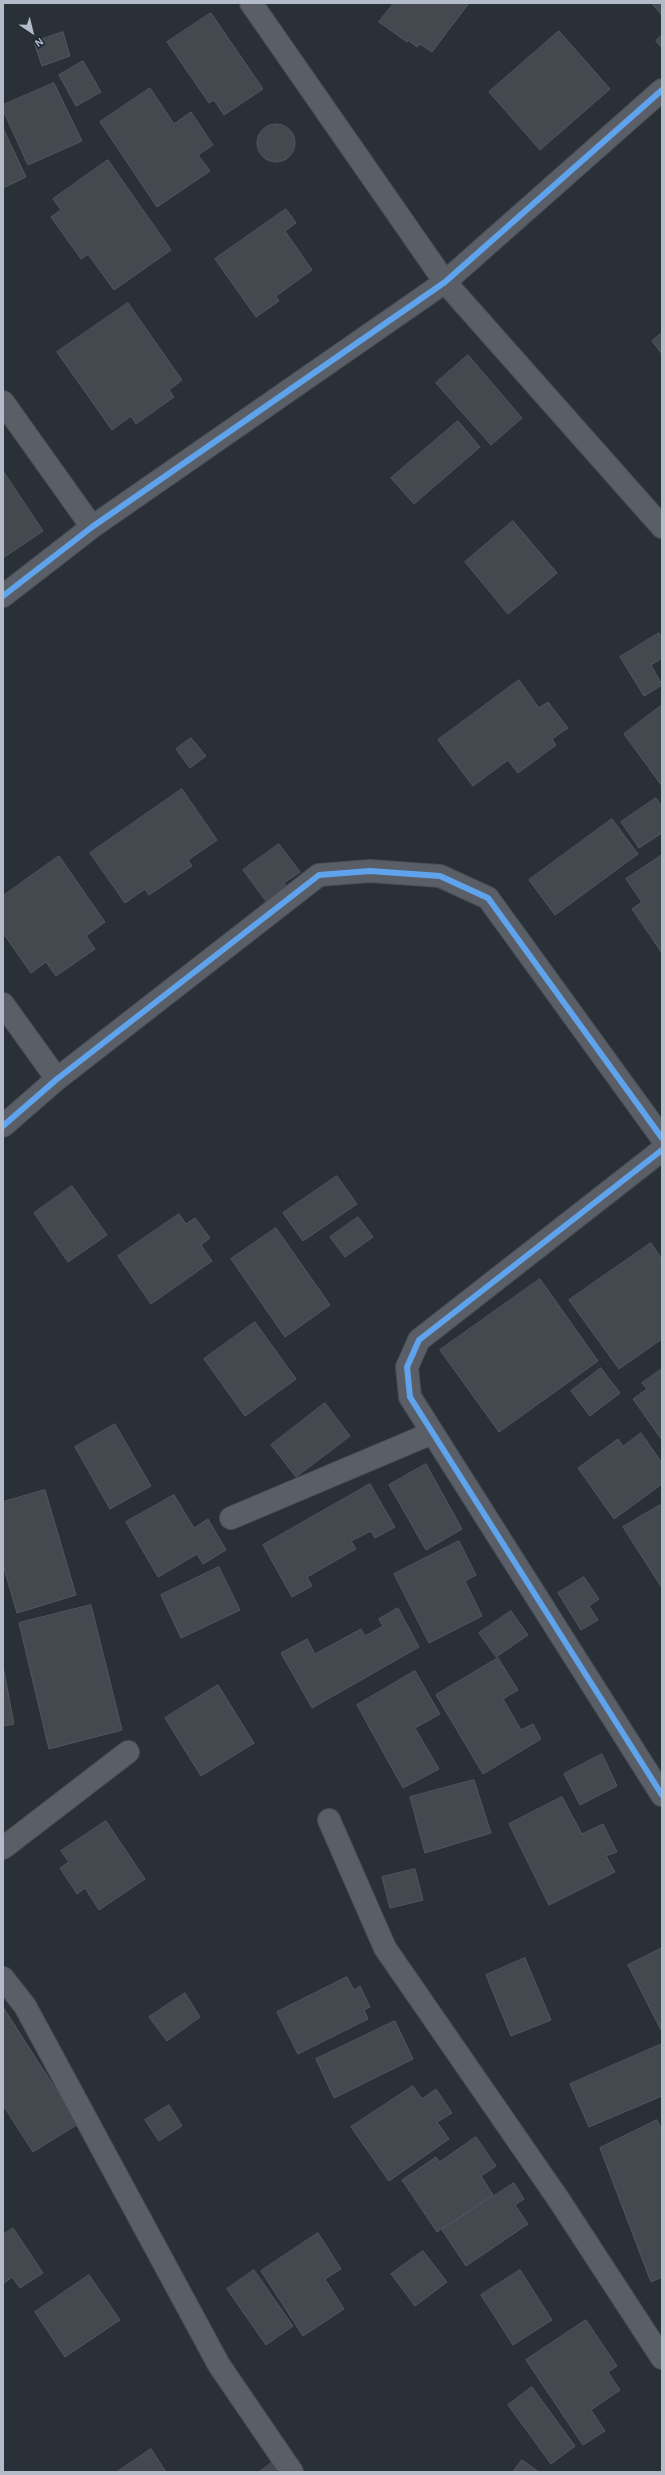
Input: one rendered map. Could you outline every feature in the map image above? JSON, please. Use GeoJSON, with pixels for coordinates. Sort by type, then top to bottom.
{"type":"FeatureCollection","features":[{"type":"Feature","properties":{"kind":"street"},"geometry":{"type":"LineString","coordinates":[[251,3],[445,282],[662,527]]}},
{"type":"Feature","properties":{"kind":"street"},"geometry":{"type":"LineString","coordinates":[[3,596],[92,527],[445,282],[662,90]]}},
{"type":"Feature","properties":{"kind":"street"},"geometry":{"type":"LineString","coordinates":[[3,402],[92,527]]}},
{"type":"Feature","properties":{"kind":"street"},"geometry":{"type":"LineString","coordinates":[[3,1126],[57,1079],[319,876],[370,871],[440,876],[488,898],[662,1138]]}},
{"type":"Feature","properties":{"kind":"street"},"geometry":{"type":"LineString","coordinates":[[3,1004],[57,1079]]}},
{"type":"Feature","properties":{"kind":"street"},"geometry":{"type":"LineString","coordinates":[[662,1150],[419,1340],[407,1367],[410,1397],[662,1795]]}},
{"type":"Feature","properties":{"kind":"street"},"geometry":{"type":"LineString","coordinates":[[231,1518],[432,1433]]}},
{"type":"Feature","properties":{"kind":"street"},"geometry":{"type":"LineString","coordinates":[[3,1848],[128,1752]]}},
{"type":"Feature","properties":{"kind":"street"},"geometry":{"type":"LineString","coordinates":[[329,1820],[385,1948],[559,2200],[662,2358]]}},
{"type":"Feature","properties":{"kind":"street"},"geometry":{"type":"LineString","coordinates":[[3,1978],[25,2006],[219,2365],[292,2472]]}},
{"type":"Feature","properties":{"kind":"building"},"geometry":{"type":"Polygon","coordinates":[[[394,3],[469,3],[432,52],[420,44],[417,47],[408,40],[407,42],[379,22],[394,3]]]}},
{"type":"Feature","properties":{"kind":"building"},"geometry":{"type":"Polygon","coordinates":[[[652,3],[662,3],[662,15],[652,3]]]}},
{"type":"Feature","properties":{"kind":"building"},"geometry":{"type":"Polygon","coordinates":[[[211,13],[263,89],[224,115],[214,100],[209,103],[167,42],[211,13]]]}},
{"type":"Feature","properties":{"kind":"building"},"geometry":{"type":"Polygon","coordinates":[[[559,31],[610,89],[540,150],[489,92],[559,31]]]}},
{"type":"Feature","properties":{"kind":"building"},"geometry":{"type":"Polygon","coordinates":[[[63,32],[70,56],[42,66],[34,42],[63,32]]]}},
{"type":"Feature","properties":{"kind":"building"},"geometry":{"type":"Polygon","coordinates":[[[662,35],[662,48],[656,41],[662,35]]]}},
{"type":"Feature","properties":{"kind":"building"},"geometry":{"type":"Polygon","coordinates":[[[83,61],[101,92],[76,106],[59,75],[83,61]]]}},
{"type":"Feature","properties":{"kind":"building"},"geometry":{"type":"Polygon","coordinates":[[[54,83],[82,141],[28,165],[3,110],[3,105],[54,83]]]}},
{"type":"Feature","properties":{"kind":"building"},"geometry":{"type":"Polygon","coordinates":[[[150,88],[174,124],[191,112],[213,145],[198,155],[210,171],[157,207],[100,122],[150,88]]]}},
{"type":"Feature","properties":{"kind":"building"},"geometry":{"type":"Polygon","coordinates":[[[276,124],[286,127],[292,133],[295,143],[292,153],[286,159],[276,162],[266,159],[260,153],[257,143],[260,133],[266,127],[276,124]]]}},
{"type":"Feature","properties":{"kind":"building"},"geometry":{"type":"Polygon","coordinates":[[[3,128],[26,177],[3,188],[3,128]]]}},
{"type":"Feature","properties":{"kind":"building"},"geometry":{"type":"Polygon","coordinates":[[[108,160],[171,250],[114,290],[88,254],[81,259],[51,217],[61,210],[53,199],[108,160]]]}},
{"type":"Feature","properties":{"kind":"building"},"geometry":{"type":"Polygon","coordinates":[[[286,209],[296,223],[285,231],[312,270],[276,296],[279,301],[256,317],[215,259],[286,209]]]}},
{"type":"Feature","properties":{"kind":"building"},"geometry":{"type":"Polygon","coordinates":[[[128,303],[182,380],[169,390],[174,397],[136,424],[131,416],[112,430],[57,352],[128,303]]]}},
{"type":"Feature","properties":{"kind":"building"},"geometry":{"type":"Polygon","coordinates":[[[662,333],[662,354],[652,341],[662,333]]]}},
{"type":"Feature","properties":{"kind":"building"},"geometry":{"type":"Polygon","coordinates":[[[468,355],[522,418],[491,445],[436,383],[468,355]]]}},
{"type":"Feature","properties":{"kind":"building"},"geometry":{"type":"Polygon","coordinates":[[[458,421],[480,447],[414,504],[391,478],[458,421]]]}},
{"type":"Feature","properties":{"kind":"building"},"geometry":{"type":"Polygon","coordinates":[[[3,471],[43,531],[3,558],[3,471]]]}},
{"type":"Feature","properties":{"kind":"building"},"geometry":{"type":"Polygon","coordinates":[[[513,521],[557,573],[508,614],[465,562],[513,521]]]}},
{"type":"Feature","properties":{"kind":"building"},"geometry":{"type":"Polygon","coordinates":[[[659,633],[662,637],[662,658],[651,665],[662,685],[644,696],[620,657],[659,633]]]}},
{"type":"Feature","properties":{"kind":"building"},"geometry":{"type":"Polygon","coordinates":[[[519,680],[539,708],[548,702],[568,728],[552,739],[556,745],[518,773],[508,760],[473,786],[438,740],[519,680]]]}},
{"type":"Feature","properties":{"kind":"building"},"geometry":{"type":"Polygon","coordinates":[[[662,705],[662,786],[624,734],[662,705]]]}},
{"type":"Feature","properties":{"kind":"building"},"geometry":{"type":"Polygon","coordinates":[[[191,738],[206,756],[190,768],[176,749],[191,738]]]}},
{"type":"Feature","properties":{"kind":"building"},"geometry":{"type":"Polygon","coordinates":[[[182,789],[217,840],[188,860],[192,866],[149,895],[145,889],[125,903],[90,853],[182,789]]]}},
{"type":"Feature","properties":{"kind":"building"},"geometry":{"type":"Polygon","coordinates":[[[656,798],[662,807],[662,833],[639,848],[621,822],[656,798]]]}},
{"type":"Feature","properties":{"kind":"building"},"geometry":{"type":"Polygon","coordinates":[[[612,819],[638,854],[555,915],[529,880],[612,819]]]}},
{"type":"Feature","properties":{"kind":"building"},"geometry":{"type":"Polygon","coordinates":[[[279,844],[300,872],[284,883],[291,893],[271,908],[243,870],[279,844]]]}},
{"type":"Feature","properties":{"kind":"building"},"geometry":{"type":"Polygon","coordinates":[[[662,855],[662,953],[632,909],[642,902],[626,879],[662,855]]]}},
{"type":"Feature","properties":{"kind":"building"},"geometry":{"type":"Polygon","coordinates":[[[59,856],[105,922],[86,936],[95,949],[56,976],[46,962],[31,973],[3,933],[3,896],[59,856]]]}},
{"type":"Feature","properties":{"kind":"building"},"geometry":{"type":"Polygon","coordinates":[[[337,1176],[357,1204],[303,1241],[283,1213],[337,1176]]]}},
{"type":"Feature","properties":{"kind":"building"},"geometry":{"type":"Polygon","coordinates":[[[72,1186],[107,1235],[68,1262],[34,1213],[72,1186]]]}},
{"type":"Feature","properties":{"kind":"building"},"geometry":{"type":"Polygon","coordinates":[[[179,1214],[186,1224],[195,1218],[210,1238],[201,1245],[212,1261],[151,1304],[118,1256],[179,1214]]]}},
{"type":"Feature","properties":{"kind":"building"},"geometry":{"type":"Polygon","coordinates":[[[358,1217],[373,1237],[345,1257],[330,1237],[358,1217]]]}},
{"type":"Feature","properties":{"kind":"building"},"geometry":{"type":"Polygon","coordinates":[[[276,1228],[330,1305],[285,1337],[231,1259],[276,1228]]]}},
{"type":"Feature","properties":{"kind":"building"},"geometry":{"type":"Polygon","coordinates":[[[651,1243],[662,1259],[662,1339],[619,1369],[569,1300],[651,1243]]]}},
{"type":"Feature","properties":{"kind":"building"},"geometry":{"type":"Polygon","coordinates":[[[540,1279],[598,1361],[499,1432],[440,1350],[540,1279]]]}},
{"type":"Feature","properties":{"kind":"building"},"geometry":{"type":"Polygon","coordinates":[[[255,1322],[296,1379],[245,1416],[204,1359],[255,1322]]]}},
{"type":"Feature","properties":{"kind":"building"},"geometry":{"type":"Polygon","coordinates":[[[601,1368],[620,1393],[590,1416],[571,1391],[601,1368]]]}},
{"type":"Feature","properties":{"kind":"building"},"geometry":{"type":"Polygon","coordinates":[[[662,1369],[662,1440],[633,1399],[647,1389],[642,1383],[662,1369]]]}},
{"type":"Feature","properties":{"kind":"building"},"geometry":{"type":"Polygon","coordinates":[[[325,1403],[350,1436],[296,1477],[271,1445],[325,1403]]]}},
{"type":"Feature","properties":{"kind":"building"},"geometry":{"type":"Polygon","coordinates":[[[115,1424],[151,1486],[110,1509],[75,1447],[115,1424]]]}},
{"type":"Feature","properties":{"kind":"building"},"geometry":{"type":"Polygon","coordinates":[[[641,1433],[662,1463],[662,1484],[614,1519],[578,1468],[618,1439],[623,1446],[641,1433]]]}},
{"type":"Feature","properties":{"kind":"building"},"geometry":{"type":"Polygon","coordinates":[[[426,1464],[462,1529],[426,1550],[389,1485],[426,1464]]]}},
{"type":"Feature","properties":{"kind":"building"},"geometry":{"type":"Polygon","coordinates":[[[370,1484],[395,1527],[375,1538],[371,1531],[351,1541],[356,1549],[307,1577],[312,1586],[292,1597],[263,1545],[370,1484]]]}},
{"type":"Feature","properties":{"kind":"building"},"geometry":{"type":"Polygon","coordinates":[[[45,1490],[76,1595],[17,1613],[3,1565],[3,1502],[45,1490]]]}},
{"type":"Feature","properties":{"kind":"building"},"geometry":{"type":"Polygon","coordinates":[[[174,1495],[194,1528],[208,1519],[226,1550],[203,1564],[197,1554],[158,1577],[126,1522],[174,1495]]]}},
{"type":"Feature","properties":{"kind":"building"},"geometry":{"type":"Polygon","coordinates":[[[660,1505],[662,1508],[662,1588],[623,1527],[660,1505]]]}},
{"type":"Feature","properties":{"kind":"building"},"geometry":{"type":"Polygon","coordinates":[[[459,1541],[476,1575],[465,1581],[482,1616],[429,1643],[394,1574],[459,1541]]]}},
{"type":"Feature","properties":{"kind":"building"},"geometry":{"type":"Polygon","coordinates":[[[219,1567],[240,1610],[181,1638],[161,1595],[219,1567]]]}},
{"type":"Feature","properties":{"kind":"building"},"geometry":{"type":"Polygon","coordinates":[[[584,1577],[599,1599],[589,1606],[598,1620],[581,1630],[558,1593],[584,1577]]]}},
{"type":"Feature","properties":{"kind":"building"},"geometry":{"type":"Polygon","coordinates":[[[91,1605],[122,1730],[49,1749],[19,1623],[91,1605]]]}},
{"type":"Feature","properties":{"kind":"building"},"geometry":{"type":"Polygon","coordinates":[[[398,1608],[419,1647],[312,1708],[281,1653],[307,1639],[315,1654],[361,1629],[365,1636],[383,1626],[379,1619],[398,1608]]]}},
{"type":"Feature","properties":{"kind":"building"},"geometry":{"type":"Polygon","coordinates":[[[511,1611],[528,1635],[496,1657],[479,1633],[511,1611]]]}},
{"type":"Feature","properties":{"kind":"building"},"geometry":{"type":"Polygon","coordinates":[[[498,1658],[518,1690],[503,1699],[521,1730],[533,1724],[541,1739],[483,1774],[436,1695],[498,1658]]]}},
{"type":"Feature","properties":{"kind":"building"},"geometry":{"type":"Polygon","coordinates":[[[3,1666],[14,1724],[3,1726],[3,1666]]]}},
{"type":"Feature","properties":{"kind":"building"},"geometry":{"type":"Polygon","coordinates":[[[415,1671],[440,1714],[415,1728],[439,1769],[403,1788],[357,1705],[415,1671]]]}},
{"type":"Feature","properties":{"kind":"building"},"geometry":{"type":"Polygon","coordinates":[[[218,1685],[254,1743],[201,1776],[165,1718],[218,1685]]]}},
{"type":"Feature","properties":{"kind":"building"},"geometry":{"type":"Polygon","coordinates":[[[602,1754],[617,1786],[580,1805],[564,1774],[602,1754]]]}},
{"type":"Feature","properties":{"kind":"building"},"geometry":{"type":"Polygon","coordinates":[[[474,1780],[491,1833],[425,1853],[410,1797],[474,1780]]]}},
{"type":"Feature","properties":{"kind":"building"},"geometry":{"type":"Polygon","coordinates":[[[562,1797],[582,1834],[603,1824],[617,1852],[606,1856],[615,1872],[549,1905],[509,1824],[562,1797]]]}},
{"type":"Feature","properties":{"kind":"building"},"geometry":{"type":"Polygon","coordinates":[[[106,1821],[145,1879],[99,1910],[85,1888],[77,1894],[60,1868],[69,1862],[61,1851],[106,1821]]]}},
{"type":"Feature","properties":{"kind":"building"},"geometry":{"type":"Polygon","coordinates":[[[415,1869],[423,1900],[390,1908],[382,1877],[415,1869]]]}},
{"type":"Feature","properties":{"kind":"building"},"geometry":{"type":"Polygon","coordinates":[[[662,1948],[662,2032],[628,1965],[662,1948]]]}},
{"type":"Feature","properties":{"kind":"building"},"geometry":{"type":"Polygon","coordinates":[[[525,1958],[551,2020],[511,2036],[486,1975],[525,1958]]]}},
{"type":"Feature","properties":{"kind":"building"},"geometry":{"type":"Polygon","coordinates":[[[347,1977],[354,1990],[360,1986],[370,2007],[364,2010],[368,2019],[298,2054],[277,2012],[347,1977]]]}},
{"type":"Feature","properties":{"kind":"building"},"geometry":{"type":"Polygon","coordinates":[[[185,1993],[200,2017],[167,2041],[149,2017],[185,1993]]]}},
{"type":"Feature","properties":{"kind":"building"},"geometry":{"type":"Polygon","coordinates":[[[3,2007],[78,2124],[33,2152],[3,2105],[3,2007]]]}},
{"type":"Feature","properties":{"kind":"building"},"geometry":{"type":"Polygon","coordinates":[[[395,2021],[413,2059],[334,2098],[316,2059],[395,2021]]]}},
{"type":"Feature","properties":{"kind":"building"},"geometry":{"type":"Polygon","coordinates":[[[662,2044],[662,2096],[589,2127],[570,2084],[662,2044]]]}},
{"type":"Feature","properties":{"kind":"building"},"geometry":{"type":"Polygon","coordinates":[[[413,2086],[422,2099],[436,2089],[452,2113],[437,2122],[449,2139],[389,2181],[351,2127],[413,2086]]]}},
{"type":"Feature","properties":{"kind":"building"},"geometry":{"type":"Polygon","coordinates":[[[169,2105],[182,2126],[159,2141],[145,2120],[169,2105]]]}},
{"type":"Feature","properties":{"kind":"building"},"geometry":{"type":"Polygon","coordinates":[[[657,2120],[662,2131],[662,2277],[651,2282],[600,2148],[657,2120]]]}},
{"type":"Feature","properties":{"kind":"building"},"geometry":{"type":"Polygon","coordinates":[[[476,2137],[496,2166],[481,2176],[493,2195],[437,2232],[402,2180],[436,2157],[439,2162],[476,2137]]]}},
{"type":"Feature","properties":{"kind":"building"},"geometry":{"type":"Polygon","coordinates":[[[514,2183],[524,2199],[515,2205],[528,2224],[466,2266],[442,2230],[514,2183]]]}},
{"type":"Feature","properties":{"kind":"building"},"geometry":{"type":"Polygon","coordinates":[[[13,2228],[43,2273],[20,2288],[12,2277],[3,2284],[3,2235],[13,2228]]]}},
{"type":"Feature","properties":{"kind":"building"},"geometry":{"type":"Polygon","coordinates":[[[318,2233],[341,2269],[325,2279],[344,2309],[303,2336],[261,2271],[318,2233]]]}},
{"type":"Feature","properties":{"kind":"building"},"geometry":{"type":"Polygon","coordinates":[[[423,2251],[447,2282],[415,2306],[391,2274],[423,2251]]]}},
{"type":"Feature","properties":{"kind":"building"},"geometry":{"type":"Polygon","coordinates":[[[254,2270],[293,2326],[266,2345],[227,2289],[254,2270]]]}},
{"type":"Feature","properties":{"kind":"building"},"geometry":{"type":"Polygon","coordinates":[[[520,2270],[552,2320],[513,2345],[481,2295],[520,2270]]]}},
{"type":"Feature","properties":{"kind":"building"},"geometry":{"type":"Polygon","coordinates":[[[89,2275],[120,2320],[65,2357],[35,2312],[89,2275]]]}},
{"type":"Feature","properties":{"kind":"building"},"geometry":{"type":"Polygon","coordinates":[[[586,2320],[617,2366],[608,2372],[620,2390],[591,2410],[605,2431],[583,2445],[526,2360],[586,2320]]]}},
{"type":"Feature","properties":{"kind":"building"},"geometry":{"type":"Polygon","coordinates":[[[532,2387],[575,2446],[551,2464],[508,2405],[532,2387]]]}},
{"type":"Feature","properties":{"kind":"building"},"geometry":{"type":"Polygon","coordinates":[[[151,2449],[166,2472],[117,2472],[151,2449]]]}},
{"type":"Feature","properties":{"kind":"building"},"geometry":{"type":"Polygon","coordinates":[[[522,2460],[539,2472],[513,2472],[522,2460]]]}},
{"type":"Feature","properties":{"kind":"building"},"geometry":{"type":"Polygon","coordinates":[[[273,2462],[279,2472],[259,2472],[273,2462]]]}},
{"type":"Feature","properties":{"kind":"cycle path"},"geometry":{"type":"LineString","coordinates":[[3,596],[92,527],[445,282],[662,90]]}},
{"type":"Feature","properties":{"kind":"cycle path"},"geometry":{"type":"LineString","coordinates":[[3,1126],[57,1079],[319,875],[370,871],[440,876],[488,898],[662,1138]]}},
{"type":"Feature","properties":{"kind":"cycle path"},"geometry":{"type":"LineString","coordinates":[[662,1150],[419,1340],[407,1367],[410,1397],[662,1795]]}}]}
